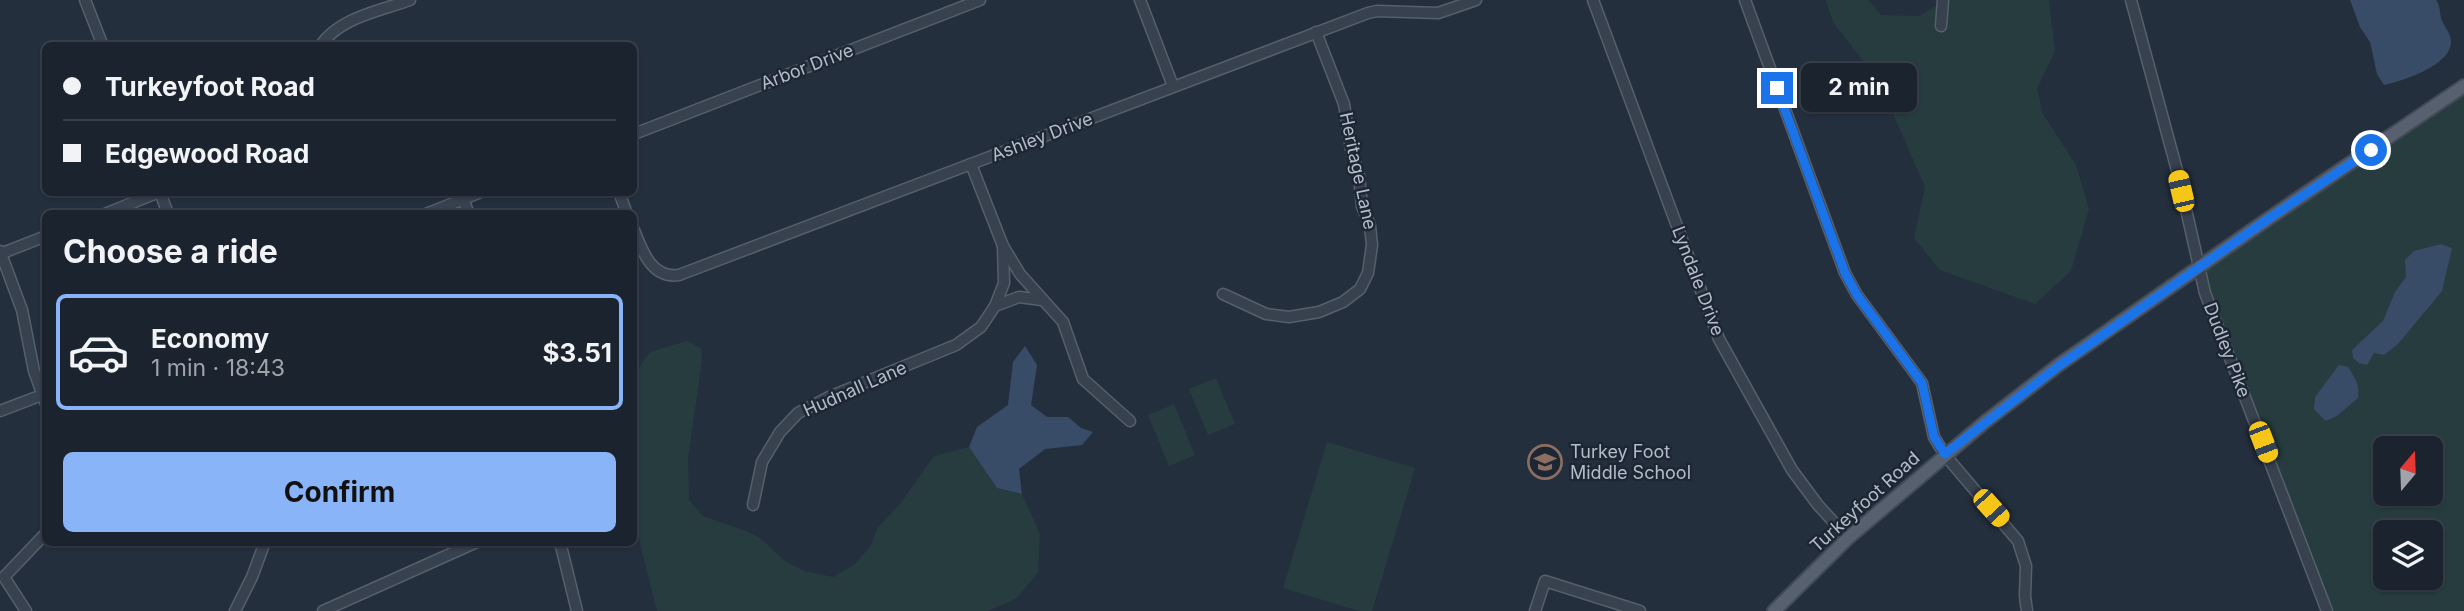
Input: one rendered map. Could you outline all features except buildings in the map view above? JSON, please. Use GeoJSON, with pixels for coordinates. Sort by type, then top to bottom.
{"type":"FeatureCollection","features":[{"type":"Feature","properties":{"kind":"main road","name":"Turkeyfoot Road"},"geometry":{"type":"LineString","coordinates":[[1774,611],[1849,538],[1945,454],[2060,365],[2464,86]]}},
{"type":"Feature","properties":{"kind":"street"},"geometry":{"type":"LineString","coordinates":[[85,0],[101,42]]}},
{"type":"Feature","properties":{"kind":"street"},"geometry":{"type":"LineString","coordinates":[[324,42],[336,29],[348,22],[410,0]]}},
{"type":"Feature","properties":{"kind":"street","name":"Arbor Drive"},"geometry":{"type":"LineString","coordinates":[[637,133],[980,0]]}},
{"type":"Feature","properties":{"kind":"street"},"geometry":{"type":"LineString","coordinates":[[1140,0],[1173,86]]}},
{"type":"Feature","properties":{"kind":"street","name":"Ashley Drive"},"geometry":{"type":"LineString","coordinates":[[637,238],[652,266],[672,276],[679,275],[1377,10],[1438,13],[1476,0]]}},
{"type":"Feature","properties":{"kind":"street","name":"Lyndale Drive"},"geometry":{"type":"LineString","coordinates":[[1593,0],[1719,339],[1792,470],[1818,505],[1849,538]]}},
{"type":"Feature","properties":{"kind":"street"},"geometry":{"type":"LineString","coordinates":[[1745,0],[1845,273],[1857,295],[1922,383],[1934,437],[1945,454],[2018,541],[2025,566],[2027,611]]}},
{"type":"Feature","properties":{"kind":"street"},"geometry":{"type":"LineString","coordinates":[[1941,26],[1943,0]]}},
{"type":"Feature","properties":{"kind":"street","name":"Dudley Pike"},"geometry":{"type":"LineString","coordinates":[[2131,0],[2205,293],[2327,611]]}},
{"type":"Feature","properties":{"kind":"street","name":"Heritage Lane"},"geometry":{"type":"LineString","coordinates":[[1223,294],[1266,314],[1289,317],[1319,312],[1338,305],[1360,289],[1368,273],[1372,246],[1370,226],[1362,206],[1359,176],[1351,149],[1344,104],[1316,32]]}},
{"type":"Feature","properties":{"kind":"street","name":"Hudnall Lane"},"geometry":{"type":"LineString","coordinates":[[971,164],[1003,246],[1020,275],[1066,329],[1083,379],[1130,421]]}},
{"type":"Feature","properties":{"kind":"street"},"geometry":{"type":"LineString","coordinates":[[115,210],[150,196]]}},
{"type":"Feature","properties":{"kind":"street"},"geometry":{"type":"LineString","coordinates":[[436,210],[471,196]]}},
{"type":"Feature","properties":{"kind":"street"},"geometry":{"type":"LineString","coordinates":[[463,199],[467,210]]}},
{"type":"Feature","properties":{"kind":"street"},"geometry":{"type":"LineString","coordinates":[[42,237],[0,253],[22,310],[34,371],[42,394]]}},
{"type":"Feature","properties":{"kind":"street","name":"Hudnall Lane"},"geometry":{"type":"LineString","coordinates":[[752,505],[762,462],[780,432],[798,413],[829,397],[956,345],[981,327],[995,306],[1004,284],[1003,246]]}},
{"type":"Feature","properties":{"kind":"street"},"geometry":{"type":"LineString","coordinates":[[995,306],[1019,297],[1042,300]]}},
{"type":"Feature","properties":{"kind":"street"},"geometry":{"type":"LineString","coordinates":[[0,411],[42,400]]}},
{"type":"Feature","properties":{"kind":"street"},"geometry":{"type":"LineString","coordinates":[[26,611],[4,576],[42,537]]}},
{"type":"Feature","properties":{"kind":"street"},"geometry":{"type":"LineString","coordinates":[[235,611],[264,546]]}},
{"type":"Feature","properties":{"kind":"street"},"geometry":{"type":"LineString","coordinates":[[323,611],[468,546]]}},
{"type":"Feature","properties":{"kind":"street"},"geometry":{"type":"LineString","coordinates":[[561,546],[577,611]]}},
{"type":"Feature","properties":{"kind":"street"},"geometry":{"type":"LineString","coordinates":[[1535,611],[1545,581],[1640,611]]}},
{"type":"Feature","properties":{"kind":"green space"},"geometry":{"type":"Polygon","coordinates":[[[1826,0],[1869,0],[1881,15],[1919,16],[1947,0],[2049,0],[2055,51],[2037,89],[2043,114],[2076,165],[2089,209],[2071,271],[2035,304],[1940,270],[1914,238],[1925,187],[1879,82],[1833,22],[1826,0]]]}},
{"type":"Feature","properties":{"kind":"green space"},"geometry":{"type":"Polygon","coordinates":[[[2464,86],[2464,611],[2327,611],[2200,267],[2464,86]]]}},
{"type":"Feature","properties":{"kind":"green space"},"geometry":{"type":"Polygon","coordinates":[[[687,341],[701,348],[702,361],[688,458],[689,500],[703,516],[760,538],[786,562],[805,571],[833,577],[854,565],[870,547],[878,527],[900,504],[934,456],[969,447],[997,488],[1022,494],[1040,534],[1038,572],[1017,598],[988,611],[657,611],[637,531],[637,370],[650,352],[687,341]]]}},
{"type":"Feature","properties":{"kind":"green space"},"geometry":{"type":"Polygon","coordinates":[[[1216,378],[1235,424],[1208,435],[1189,389],[1216,378]]]}},
{"type":"Feature","properties":{"kind":"green space"},"geometry":{"type":"Polygon","coordinates":[[[1174,404],[1195,455],[1169,466],[1148,415],[1174,404]]]}},
{"type":"Feature","properties":{"kind":"green space"},"geometry":{"type":"Polygon","coordinates":[[[1327,442],[1415,468],[1372,611],[1359,611],[1283,588],[1327,442]]]}},
{"type":"Feature","properties":{"kind":"water"},"geometry":{"type":"Polygon","coordinates":[[[2350,0],[2436,0],[2451,39],[2449,50],[2444,57],[2425,70],[2384,85],[2377,74],[2370,42],[2360,27],[2350,0]]]}},
{"type":"Feature","properties":{"kind":"water"},"geometry":{"type":"Polygon","coordinates":[[[2441,244],[2452,248],[2442,291],[2398,344],[2384,355],[2374,353],[2367,365],[2359,363],[2353,358],[2352,350],[2383,321],[2395,292],[2406,277],[2405,260],[2414,251],[2441,244]]]}},
{"type":"Feature","properties":{"kind":"water"},"geometry":{"type":"Polygon","coordinates":[[[1025,346],[1037,365],[1031,405],[1047,417],[1068,417],[1081,428],[1093,432],[1082,445],[1045,449],[1019,469],[1022,494],[997,488],[969,447],[977,427],[1008,405],[1013,362],[1025,346]]]}},
{"type":"Feature","properties":{"kind":"water"},"geometry":{"type":"Polygon","coordinates":[[[2339,365],[2348,367],[2353,375],[2358,385],[2358,398],[2338,415],[2326,421],[2314,409],[2315,397],[2339,365]]]}},
{"type":"Feature","properties":{"kind":"place","name":"Turkey Foot Middle School"},"geometry":{"type":"Point","coordinates":[1545,462]}},
{"type":"Feature","properties":{"kind":"route"},"geometry":{"type":"LineString","coordinates":[[1777,88],[1845,273],[1857,295],[1922,383],[1934,437],[1945,454],[2060,365],[2371,150]]}}]}
